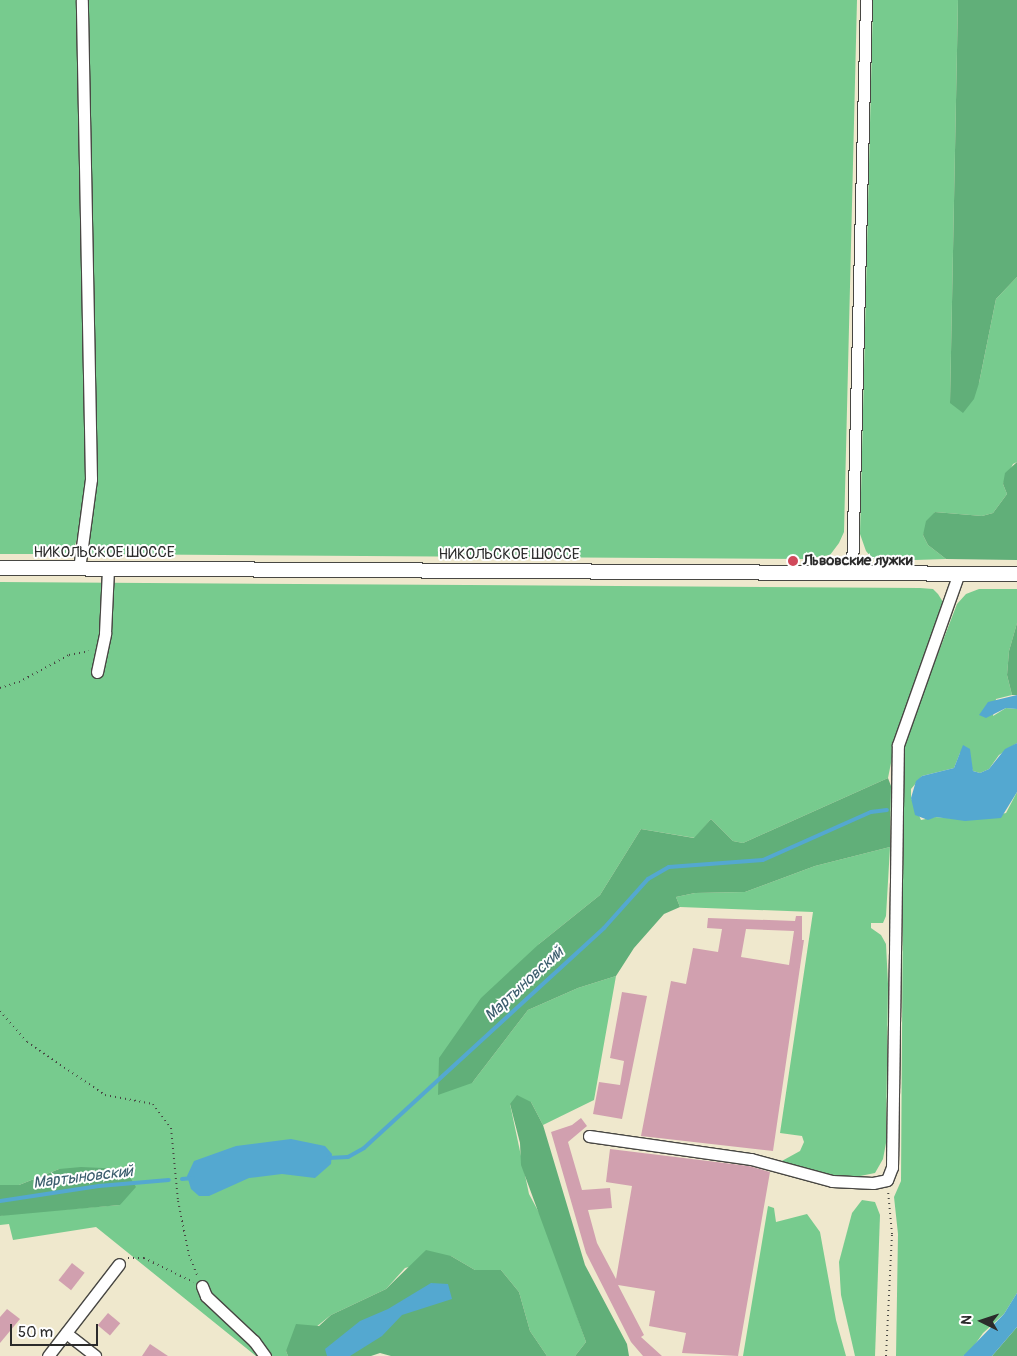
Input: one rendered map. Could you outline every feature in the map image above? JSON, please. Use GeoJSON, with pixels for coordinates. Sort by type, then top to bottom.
{"type":"FeatureCollection","features":[{"type":"Feature","properties":{"kind":"main road","name":"НИКОЛЬСКОЕ ШОССЕ"},"geometry":{"type":"LineString","coordinates":[[0,568],[1017,574]]}},
{"type":"Feature","properties":{"kind":"street"},"geometry":{"type":"LineString","coordinates":[[79,569],[92,479],[82,0]]}},
{"type":"Feature","properties":{"kind":"street"},"geometry":{"type":"LineString","coordinates":[[852,573],[866,0]]}},
{"type":"Feature","properties":{"kind":"street"},"geometry":{"type":"LineString","coordinates":[[97,672],[102,649],[108,569]]}},
{"type":"Feature","properties":{"kind":"street"},"geometry":{"type":"LineString","coordinates":[[589,1136],[752,1159],[832,1181],[873,1183],[887,1180],[892,1167],[898,745],[959,573]]}},
{"type":"Feature","properties":{"kind":"street"},"geometry":{"type":"LineString","coordinates":[[48,1356],[122,1261]]}},
{"type":"Feature","properties":{"kind":"street"},"geometry":{"type":"LineString","coordinates":[[202,1286],[206,1296],[254,1341],[265,1356]]}},
{"type":"Feature","properties":{"kind":"street"},"geometry":{"type":"LineString","coordinates":[[66,1333],[96,1356]]}},
{"type":"Feature","properties":{"kind":"path"},"geometry":{"type":"LineString","coordinates":[[0,688],[19,682],[69,655],[102,649]]}},
{"type":"Feature","properties":{"kind":"path"},"geometry":{"type":"LineString","coordinates":[[0,1011],[27,1042],[105,1094],[153,1104],[171,1128],[178,1201],[189,1255],[202,1286]]}},
{"type":"Feature","properties":{"kind":"path"},"geometry":{"type":"LineString","coordinates":[[886,1356],[892,1234],[887,1180]]}},
{"type":"Feature","properties":{"kind":"path"},"geometry":{"type":"LineString","coordinates":[[122,1261],[144,1258],[202,1286]]}},
{"type":"Feature","properties":{"kind":"green space"},"geometry":{"type":"Polygon","coordinates":[[[0,0],[78,0],[86,478],[78,536],[72,554],[0,554],[0,0]]]}},
{"type":"Feature","properties":{"kind":"green space"},"geometry":{"type":"Polygon","coordinates":[[[86,0],[857,0],[844,532],[839,543],[830,555],[805,559],[88,554],[97,479],[86,0]]]}},
{"type":"Feature","properties":{"kind":"green space"},"geometry":{"type":"Polygon","coordinates":[[[873,0],[958,0],[950,403],[979,383],[996,299],[1017,277],[1017,462],[1013,464],[1003,484],[1007,494],[993,513],[982,516],[935,512],[923,535],[928,545],[946,559],[883,561],[872,558],[866,551],[860,534],[873,0]]]}},
{"type":"Feature","properties":{"kind":"green space"},"geometry":{"type":"Polygon","coordinates":[[[958,0],[1017,0],[1017,277],[996,299],[979,383],[974,399],[963,413],[950,403],[958,0]]]}},
{"type":"Feature","properties":{"kind":"green space"},"geometry":{"type":"Polygon","coordinates":[[[1017,462],[1017,560],[946,559],[928,545],[923,535],[926,521],[935,512],[982,516],[993,513],[1007,494],[1003,484],[1005,473],[1017,462]]]}},
{"type":"Feature","properties":{"kind":"green space"},"geometry":{"type":"Polygon","coordinates":[[[0,582],[920,588],[933,589],[938,594],[943,602],[940,615],[898,728],[888,778],[743,843],[733,841],[711,819],[695,838],[641,829],[600,895],[539,944],[472,1083],[528,1010],[578,988],[616,976],[594,1100],[543,1125],[531,1102],[510,1104],[529,1194],[544,1222],[586,1342],[575,1356],[547,1356],[530,1331],[519,1292],[501,1270],[475,1270],[451,1256],[405,1268],[386,1289],[331,1315],[286,1351],[288,1356],[256,1356],[96,1227],[13,1240],[9,1224],[0,1225],[0,1216],[7,1214],[120,1205],[125,1169],[59,1169],[19,1185],[0,1185],[0,582]]]}},
{"type":"Feature","properties":{"kind":"green space"},"geometry":{"type":"Polygon","coordinates":[[[979,589],[1017,589],[1017,623],[1009,651],[1007,675],[1012,695],[996,699],[993,716],[1006,708],[1017,709],[1017,743],[999,755],[989,769],[980,773],[973,771],[970,764],[970,749],[960,753],[954,768],[922,776],[911,789],[911,798],[921,820],[935,817],[973,820],[1006,813],[1017,792],[1017,1293],[1004,1314],[983,1333],[969,1353],[963,1356],[896,1356],[898,1234],[894,1197],[901,1181],[904,742],[957,604],[966,594],[979,589]]]}},
{"type":"Feature","properties":{"kind":"green space"},"geometry":{"type":"Polygon","coordinates":[[[1017,623],[1017,695],[1012,695],[1007,675],[1009,651],[1017,623]]]}},
{"type":"Feature","properties":{"kind":"green space"},"geometry":{"type":"Polygon","coordinates":[[[888,778],[891,786],[890,847],[815,866],[745,892],[695,893],[676,897],[680,907],[664,914],[634,948],[616,976],[578,988],[528,1010],[472,1083],[438,1095],[439,1058],[481,998],[539,944],[600,895],[641,829],[694,838],[711,819],[733,841],[743,843],[888,778]]]}},
{"type":"Feature","properties":{"kind":"green space"},"geometry":{"type":"Polygon","coordinates":[[[890,847],[886,916],[883,923],[871,923],[871,928],[881,935],[886,944],[888,984],[886,1143],[883,1159],[875,1173],[845,1179],[780,1162],[800,1151],[804,1142],[802,1136],[780,1133],[813,912],[680,907],[676,897],[695,893],[745,892],[815,866],[890,847]]]}},
{"type":"Feature","properties":{"kind":"green space"},"geometry":{"type":"Polygon","coordinates":[[[517,1095],[531,1102],[543,1125],[585,1265],[627,1344],[629,1356],[575,1356],[586,1342],[521,1165],[520,1143],[510,1104],[517,1095]]]}},
{"type":"Feature","properties":{"kind":"green space"},"geometry":{"type":"Polygon","coordinates":[[[81,1167],[125,1169],[136,1187],[120,1205],[0,1216],[0,1185],[19,1185],[59,1169],[81,1167]]]}},
{"type":"Feature","properties":{"kind":"green space"},"geometry":{"type":"Polygon","coordinates":[[[862,1200],[875,1202],[880,1215],[875,1356],[855,1356],[841,1295],[839,1262],[852,1213],[862,1200]]]}},
{"type":"Feature","properties":{"kind":"green space"},"geometry":{"type":"Polygon","coordinates":[[[768,1206],[774,1208],[776,1222],[807,1214],[820,1232],[836,1320],[846,1356],[743,1356],[768,1206]]]}},
{"type":"Feature","properties":{"kind":"green space"},"geometry":{"type":"Polygon","coordinates":[[[426,1250],[451,1256],[475,1270],[501,1270],[519,1292],[530,1331],[547,1356],[391,1356],[380,1353],[371,1356],[288,1356],[286,1351],[296,1324],[319,1326],[331,1315],[386,1289],[426,1250]]]}},
{"type":"Feature","properties":{"kind":"green space"},"geometry":{"type":"Polygon","coordinates":[[[1017,1327],[1017,1356],[992,1356],[1017,1327]]]}},
{"type":"Feature","properties":{"kind":"water"},"geometry":{"type":"Polygon","coordinates":[[[1017,695],[1017,709],[1006,708],[986,718],[979,715],[988,702],[1017,695]]]}},
{"type":"Feature","properties":{"kind":"water"},"geometry":{"type":"Polygon","coordinates":[[[1017,743],[1017,792],[1001,818],[965,821],[936,817],[928,820],[915,815],[911,798],[916,781],[922,776],[954,768],[963,745],[970,749],[973,771],[980,773],[989,769],[1005,749],[1017,743]]]}},
{"type":"Feature","properties":{"kind":"water"},"geometry":{"type":"Polygon","coordinates":[[[291,1139],[325,1146],[332,1154],[331,1164],[315,1178],[282,1174],[249,1178],[209,1196],[199,1196],[191,1189],[187,1176],[194,1161],[236,1146],[291,1139]]]}},
{"type":"Feature","properties":{"kind":"water"},"geometry":{"type":"Polygon","coordinates":[[[431,1283],[448,1284],[452,1299],[402,1315],[382,1336],[350,1356],[327,1356],[325,1349],[360,1321],[388,1309],[431,1283]]]}},
{"type":"Feature","properties":{"kind":"water"},"geometry":{"type":"Polygon","coordinates":[[[1017,1293],[1017,1327],[992,1356],[963,1356],[1004,1314],[1017,1293]]]}},
{"type":"Feature","properties":{"kind":"building"},"geometry":{"type":"Polygon","coordinates":[[[796,916],[802,916],[802,940],[804,940],[773,1151],[641,1136],[671,981],[686,984],[693,948],[718,952],[722,929],[707,928],[708,918],[795,921],[796,916]],[[746,929],[741,957],[789,965],[794,931],[746,929]]]}},
{"type":"Feature","properties":{"kind":"building"},"geometry":{"type":"Polygon","coordinates":[[[622,992],[647,996],[622,1119],[593,1114],[599,1082],[620,1085],[624,1061],[610,1058],[622,992]]]}},
{"type":"Feature","properties":{"kind":"building"},"geometry":{"type":"Polygon","coordinates":[[[581,1118],[587,1126],[568,1142],[582,1190],[610,1188],[612,1208],[588,1210],[597,1243],[616,1279],[632,1186],[606,1182],[610,1149],[749,1166],[770,1172],[738,1356],[682,1353],[686,1333],[649,1326],[655,1291],[618,1285],[644,1335],[641,1337],[662,1356],[643,1356],[631,1342],[586,1253],[551,1132],[572,1125],[581,1118]]]}},
{"type":"Feature","properties":{"kind":"building"},"geometry":{"type":"Polygon","coordinates":[[[72,1263],[85,1273],[71,1290],[58,1280],[72,1263]]]}},
{"type":"Feature","properties":{"kind":"building"},"geometry":{"type":"Polygon","coordinates":[[[7,1309],[20,1319],[0,1343],[0,1317],[7,1309]]]}},
{"type":"Feature","properties":{"kind":"building"},"geometry":{"type":"Polygon","coordinates":[[[108,1313],[120,1323],[110,1336],[98,1325],[108,1313]]]}},
{"type":"Feature","properties":{"kind":"building"},"geometry":{"type":"Polygon","coordinates":[[[150,1344],[168,1356],[142,1356],[150,1344]]]}},
{"type":"Feature","properties":{"kind":"waterway","name":"Мартыновский"},"geometry":{"type":"LineString","coordinates":[[328,1158],[348,1157],[364,1148],[604,928],[648,879],[669,867],[763,860],[871,812],[887,810]]}},
{"type":"Feature","properties":{"kind":"waterway","name":"Мартыновский"},"geometry":{"type":"LineString","coordinates":[[182,1179],[193,1178]]}},
{"type":"Feature","properties":{"kind":"waterway","name":"Мартыновский"},"geometry":{"type":"LineString","coordinates":[[0,1201],[99,1186],[169,1180]]}},
{"type":"Feature","properties":{"kind":"place","name":"Львовские лужки"},"geometry":{"type":"Point","coordinates":[793,561]}}]}
